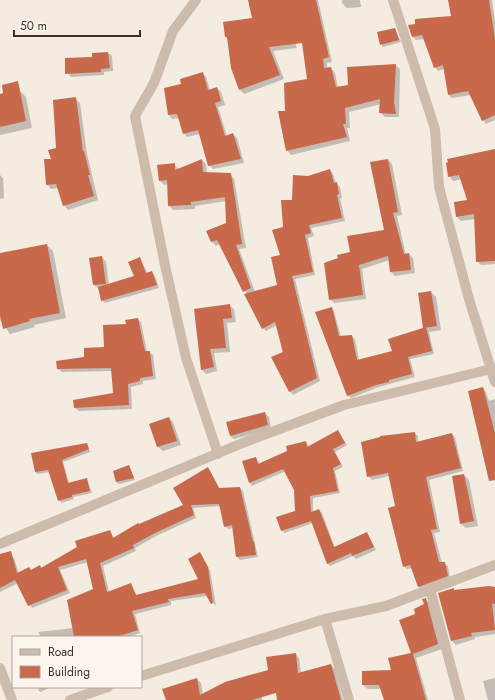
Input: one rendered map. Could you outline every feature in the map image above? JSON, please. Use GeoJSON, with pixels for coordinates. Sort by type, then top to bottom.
{"type":"FeatureCollection","features":[{"type":"Feature","properties":{"kind":"street"},"geometry":{"type":"LineString","coordinates":[[196,0],[173,31],[154,83],[135,116],[151,188],[166,270],[186,358],[218,454]]}},
{"type":"Feature","properties":{"kind":"street"},"geometry":{"type":"LineString","coordinates":[[393,0],[436,129],[439,187],[469,299],[495,382]]}},
{"type":"Feature","properties":{"kind":"street"},"geometry":{"type":"LineString","coordinates":[[0,544],[218,454],[344,405],[491,369]]}},
{"type":"Feature","properties":{"kind":"street"},"geometry":{"type":"LineString","coordinates":[[142,676],[325,619],[386,606],[495,565]]}},
{"type":"Feature","properties":{"kind":"street"},"geometry":{"type":"LineString","coordinates":[[430,589],[460,700]]}},
{"type":"Feature","properties":{"kind":"street"},"geometry":{"type":"LineString","coordinates":[[325,619],[349,700]]}},
{"type":"Feature","properties":{"kind":"street"},"geometry":{"type":"LineString","coordinates":[[0,668],[12,700]]}},
{"type":"Feature","properties":{"kind":"street"},"geometry":{"type":"LineString","coordinates":[[70,700],[105,688]]}},
{"type":"Feature","properties":{"kind":"building"},"geometry":{"type":"Polygon","coordinates":[[[248,0],[316,0],[329,57],[323,59],[324,68],[331,67],[336,87],[348,85],[347,67],[396,64],[394,102],[396,114],[379,113],[380,99],[345,108],[346,124],[343,124],[347,137],[286,151],[278,111],[285,111],[284,83],[307,79],[302,43],[269,47],[280,75],[239,90],[231,68],[227,37],[225,37],[223,22],[252,18],[248,0]]]}},
{"type":"Feature","properties":{"kind":"building"},"geometry":{"type":"Polygon","coordinates":[[[448,0],[489,0],[495,39],[495,115],[482,121],[468,91],[448,95],[443,65],[434,68],[422,35],[412,37],[408,25],[415,24],[415,19],[451,16],[448,0]]]}},
{"type":"Feature","properties":{"kind":"building"},"geometry":{"type":"Polygon","coordinates":[[[395,28],[399,40],[380,45],[377,32],[395,28]]]}},
{"type":"Feature","properties":{"kind":"building"},"geometry":{"type":"Polygon","coordinates":[[[108,52],[110,68],[101,69],[101,72],[65,74],[65,58],[92,57],[92,53],[108,52]]]}},
{"type":"Feature","properties":{"kind":"building"},"geometry":{"type":"Polygon","coordinates":[[[203,72],[208,90],[217,87],[221,101],[215,103],[225,136],[233,133],[241,159],[208,166],[198,130],[183,134],[177,114],[168,115],[164,88],[181,84],[180,79],[203,72]]]}},
{"type":"Feature","properties":{"kind":"building"},"geometry":{"type":"Polygon","coordinates":[[[18,81],[26,121],[0,127],[0,94],[3,93],[2,85],[18,81]]]}},
{"type":"Feature","properties":{"kind":"building"},"geometry":{"type":"Polygon","coordinates":[[[76,97],[83,151],[94,196],[63,206],[56,184],[46,185],[44,159],[51,159],[48,150],[56,148],[53,100],[76,97]]]}},
{"type":"Feature","properties":{"kind":"building"},"geometry":{"type":"Polygon","coordinates":[[[495,149],[495,261],[476,262],[474,214],[456,217],[454,202],[467,200],[459,175],[448,177],[446,163],[448,162],[447,159],[495,149]]]}},
{"type":"Feature","properties":{"kind":"building"},"geometry":{"type":"Polygon","coordinates":[[[202,159],[203,172],[231,173],[242,244],[236,245],[251,288],[243,292],[217,240],[211,242],[206,231],[226,223],[225,197],[191,202],[191,205],[168,206],[167,180],[159,181],[157,165],[175,163],[175,170],[202,159]]]}},
{"type":"Feature","properties":{"kind":"building"},"geometry":{"type":"Polygon","coordinates":[[[388,159],[398,212],[393,213],[404,254],[409,253],[411,270],[390,272],[388,256],[359,265],[363,295],[329,300],[324,263],[338,258],[337,255],[350,252],[347,236],[384,230],[370,162],[388,159]]]}},
{"type":"Feature","properties":{"kind":"building"},"geometry":{"type":"Polygon","coordinates":[[[330,169],[334,183],[337,182],[339,194],[337,195],[342,218],[309,225],[311,233],[305,235],[313,272],[292,276],[317,378],[289,392],[271,357],[283,352],[275,322],[262,329],[244,294],[277,285],[271,257],[280,255],[272,230],[283,227],[281,200],[292,200],[293,175],[308,176],[330,169]]]}},
{"type":"Feature","properties":{"kind":"building"},"geometry":{"type":"Polygon","coordinates":[[[47,244],[60,313],[29,319],[30,321],[3,329],[0,315],[0,253],[47,244]]]}},
{"type":"Feature","properties":{"kind":"building"},"geometry":{"type":"Polygon","coordinates":[[[102,256],[106,284],[93,285],[89,258],[102,256]]]}},
{"type":"Feature","properties":{"kind":"building"},"geometry":{"type":"Polygon","coordinates":[[[140,257],[146,273],[152,271],[157,285],[101,301],[98,287],[134,276],[128,262],[140,257]]]}},
{"type":"Feature","properties":{"kind":"building"},"geometry":{"type":"Polygon","coordinates":[[[431,291],[437,326],[423,328],[418,293],[431,291]]]}},
{"type":"Feature","properties":{"kind":"building"},"geometry":{"type":"Polygon","coordinates":[[[230,304],[232,318],[223,319],[226,348],[210,349],[214,367],[201,370],[194,309],[230,304]]]}},
{"type":"Feature","properties":{"kind":"building"},"geometry":{"type":"Polygon","coordinates":[[[332,307],[339,336],[352,335],[357,360],[392,351],[388,339],[426,327],[432,351],[408,357],[412,374],[389,380],[389,382],[376,385],[347,396],[315,312],[332,307]]]}},
{"type":"Feature","properties":{"kind":"building"},"geometry":{"type":"Polygon","coordinates":[[[138,318],[145,351],[150,351],[153,376],[140,378],[140,381],[128,384],[129,405],[74,408],[73,400],[113,393],[111,368],[57,369],[56,361],[84,357],[84,348],[104,347],[103,325],[126,324],[125,320],[138,318]]]}},
{"type":"Feature","properties":{"kind":"building"},"geometry":{"type":"Polygon","coordinates":[[[483,387],[495,433],[495,480],[489,481],[468,391],[483,387]]]}},
{"type":"Feature","properties":{"kind":"building"},"geometry":{"type":"Polygon","coordinates":[[[265,412],[268,425],[230,436],[226,422],[265,412]]]}},
{"type":"Feature","properties":{"kind":"building"},"geometry":{"type":"Polygon","coordinates":[[[169,417],[177,441],[157,447],[149,424],[169,417]]]}},
{"type":"Feature","properties":{"kind":"building"},"geometry":{"type":"Polygon","coordinates":[[[338,430],[345,443],[333,449],[341,464],[333,468],[338,491],[310,496],[311,512],[319,509],[334,547],[367,532],[374,547],[352,556],[351,553],[327,564],[311,521],[281,531],[276,517],[295,511],[294,490],[283,469],[249,483],[242,461],[256,457],[258,464],[287,451],[286,446],[306,441],[307,447],[338,430]]]}},
{"type":"Feature","properties":{"kind":"building"},"geometry":{"type":"Polygon","coordinates":[[[415,432],[416,442],[452,433],[461,468],[426,477],[437,529],[431,530],[439,562],[445,562],[448,576],[418,587],[410,565],[403,567],[388,508],[395,506],[388,473],[367,477],[361,442],[380,436],[415,432]]]}},
{"type":"Feature","properties":{"kind":"building"},"geometry":{"type":"Polygon","coordinates":[[[87,443],[89,449],[62,460],[68,483],[87,478],[90,491],[72,495],[72,497],[58,501],[48,470],[35,472],[31,453],[87,443]]]}},
{"type":"Feature","properties":{"kind":"building"},"geometry":{"type":"Polygon","coordinates":[[[129,465],[134,478],[116,482],[113,471],[129,465]]]}},
{"type":"Feature","properties":{"kind":"building"},"geometry":{"type":"Polygon","coordinates":[[[208,467],[219,488],[240,487],[253,542],[254,541],[256,555],[236,557],[232,525],[224,527],[219,504],[191,505],[194,515],[133,545],[134,548],[100,563],[107,592],[131,583],[136,595],[198,579],[188,559],[200,552],[208,567],[213,603],[211,604],[205,593],[168,599],[169,602],[132,611],[138,630],[119,636],[74,636],[67,600],[93,589],[86,559],[58,567],[67,590],[28,606],[15,580],[0,588],[0,554],[11,551],[17,573],[29,567],[31,570],[40,565],[41,568],[77,547],[75,541],[110,530],[113,538],[138,523],[139,524],[183,505],[173,488],[208,467]]]}},
{"type":"Feature","properties":{"kind":"building"},"geometry":{"type":"Polygon","coordinates":[[[464,474],[474,521],[460,524],[452,476],[464,474]]]}},
{"type":"Feature","properties":{"kind":"building"},"geometry":{"type":"Polygon","coordinates":[[[489,586],[495,587],[495,604],[492,603],[495,630],[471,633],[472,636],[451,641],[438,593],[454,588],[454,590],[489,586]]]}},
{"type":"Feature","properties":{"kind":"building"},"geometry":{"type":"Polygon","coordinates":[[[426,598],[438,644],[413,654],[426,700],[384,700],[379,685],[362,685],[362,671],[391,670],[388,658],[411,653],[399,620],[415,614],[414,609],[424,604],[422,599],[426,598]]]}},
{"type":"Feature","properties":{"kind":"building"},"geometry":{"type":"Polygon","coordinates":[[[296,653],[298,673],[331,664],[341,700],[277,700],[276,693],[252,700],[166,700],[162,689],[197,678],[200,695],[225,682],[268,670],[266,657],[296,653]]]}}]}
